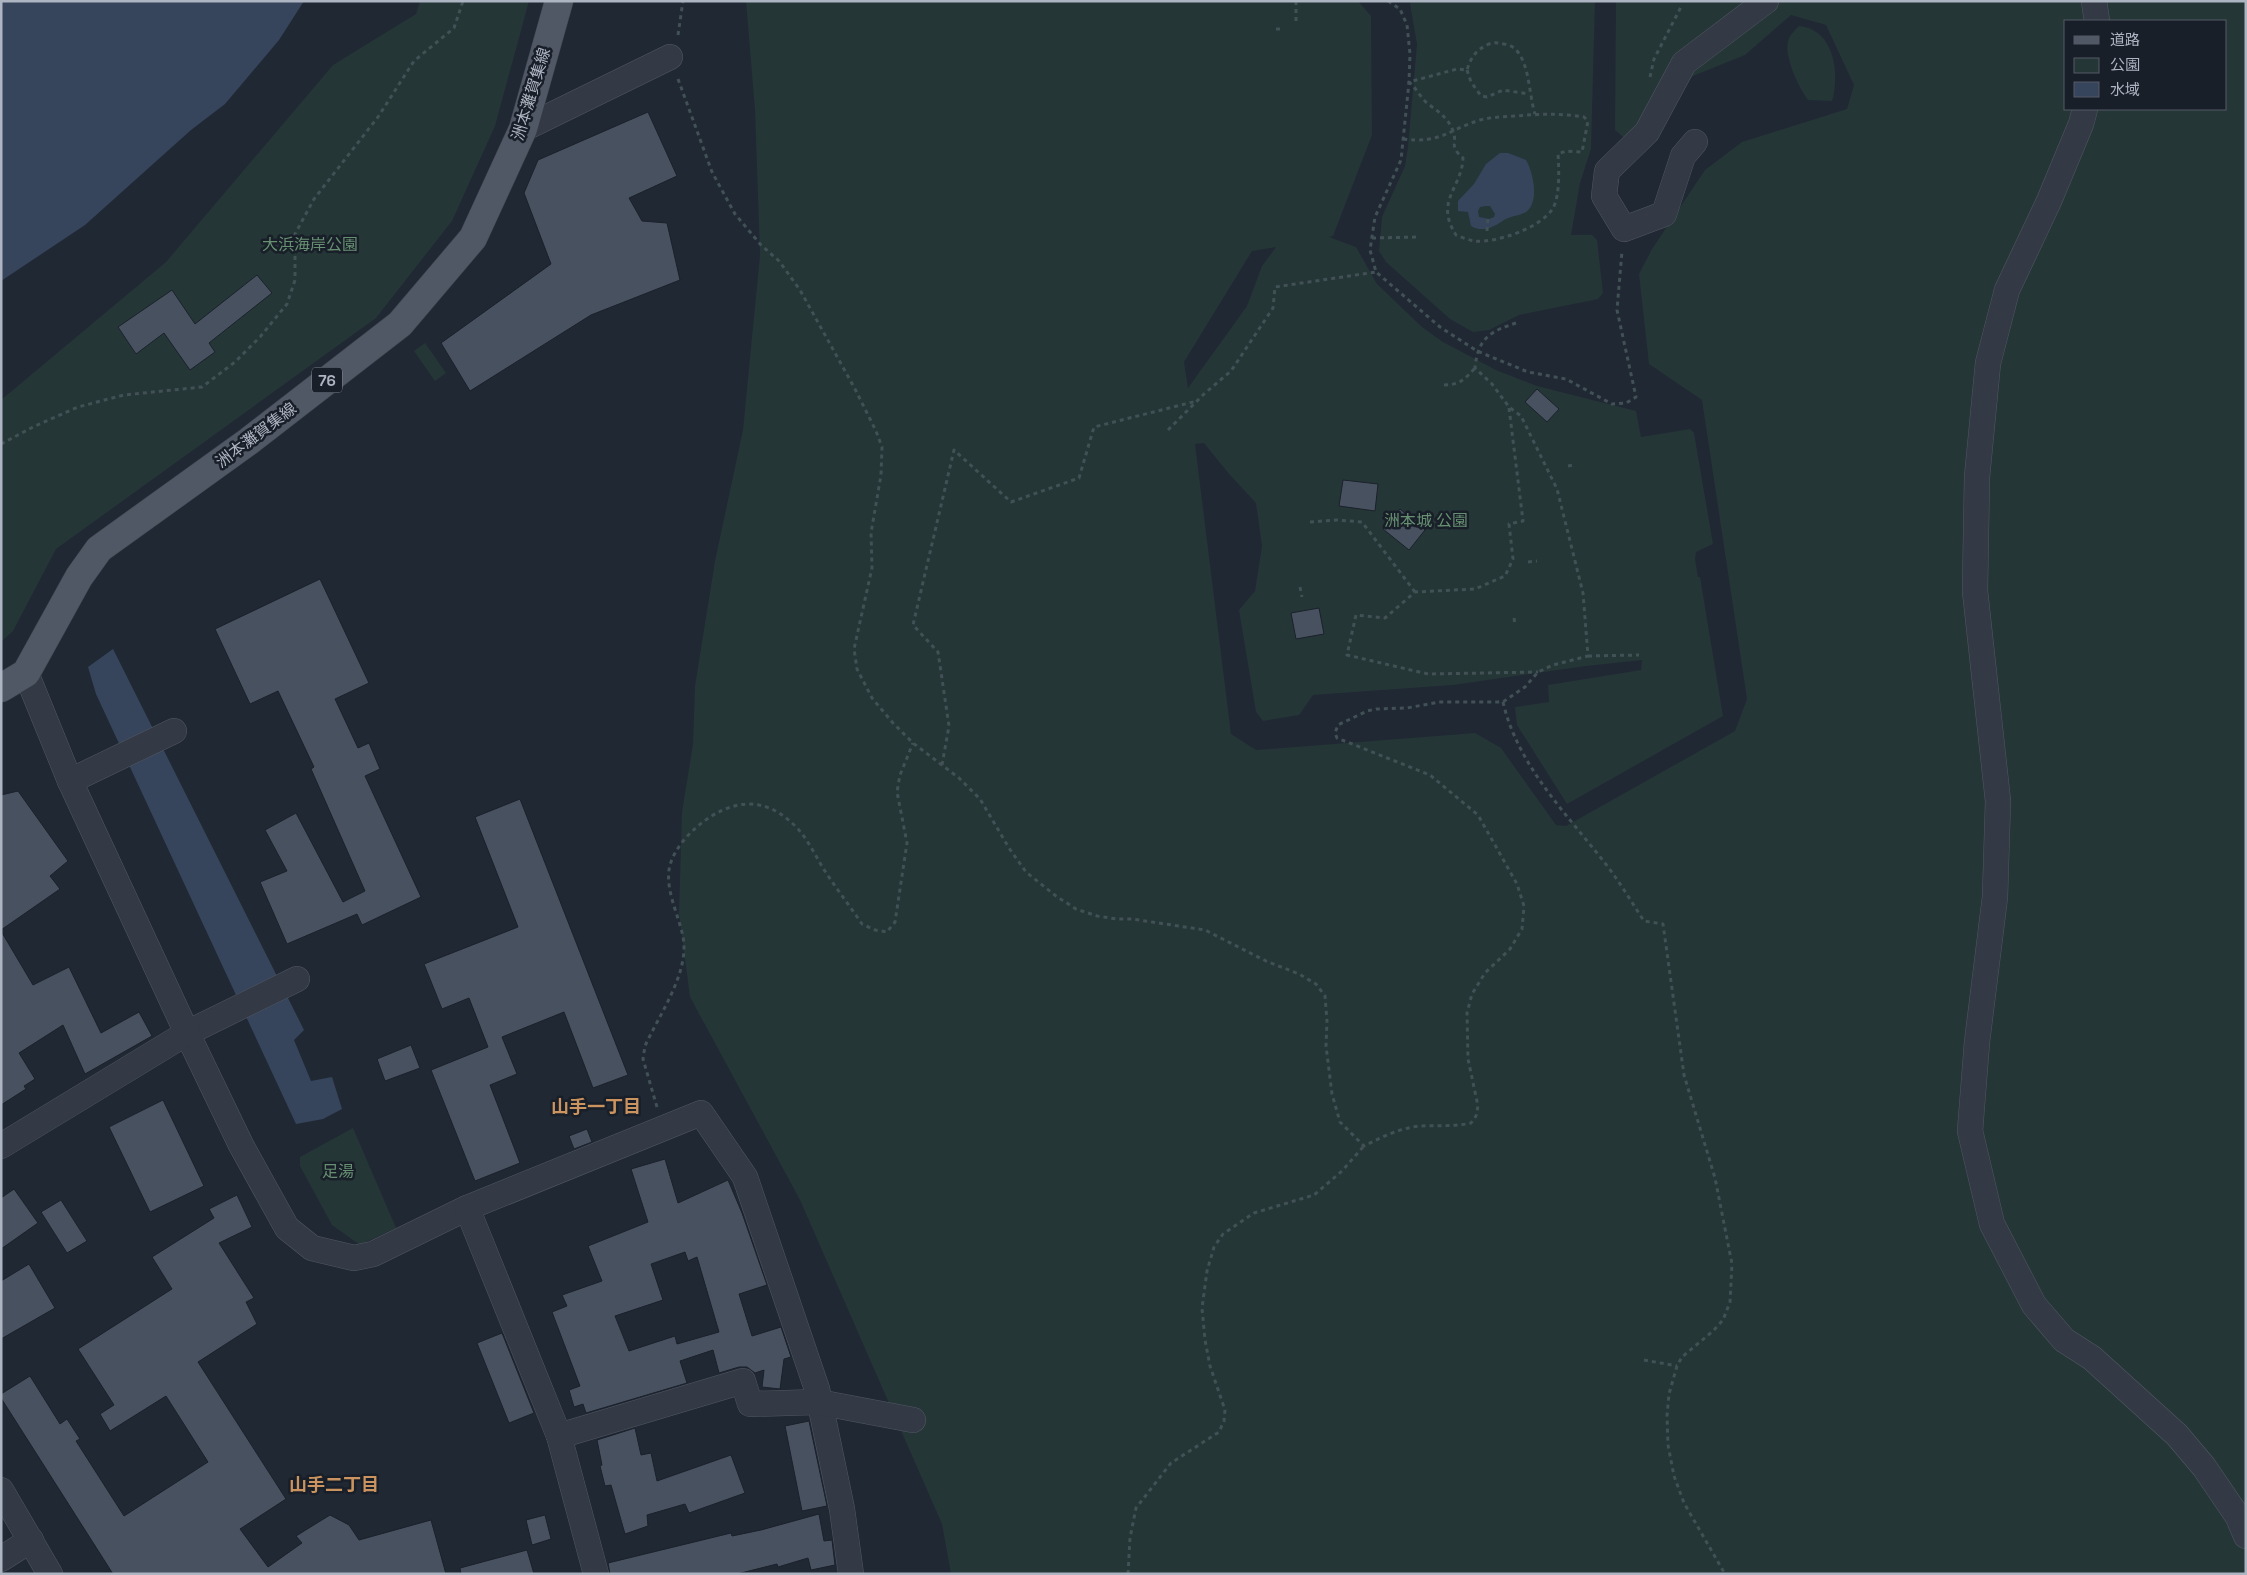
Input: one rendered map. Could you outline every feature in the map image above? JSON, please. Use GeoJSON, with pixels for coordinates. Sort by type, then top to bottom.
{"type":"FeatureCollection","features":[{"type":"Feature","properties":{"kind":"main road","name":"洲本灘賀集線"},"geometry":{"type":"LineString","coordinates":[[26,673],[79,577],[98,549],[249,441],[400,324],[472,238],[523,129],[559,1]]}},
{"type":"Feature","properties":{"kind":"main road"},"geometry":{"type":"LineString","coordinates":[[1,688],[26,673]]}},
{"type":"Feature","properties":{"kind":"street"},"geometry":{"type":"LineString","coordinates":[[1695,142],[1683,156],[1664,214],[1624,229],[1604,196],[1607,171],[1647,132],[1684,63],[1766,1]]}},
{"type":"Feature","properties":{"kind":"street"},"geometry":{"type":"LineString","coordinates":[[2094,1],[2097,20]]}},
{"type":"Feature","properties":{"kind":"street"},"geometry":{"type":"LineString","coordinates":[[523,129],[670,57]]}},
{"type":"Feature","properties":{"kind":"street"},"geometry":{"type":"LineString","coordinates":[[2085,110],[2081,124],[2049,201],[2007,290],[1988,363],[1977,476],[1976,591],[1998,802],[1995,897],[1977,1042],[1970,1131],[1992,1224],[2034,1305],[2064,1340],[2092,1358],[2178,1435],[2209,1474],[2238,1518],[2246,1536]]}},
{"type":"Feature","properties":{"kind":"street"},"geometry":{"type":"LineString","coordinates":[[26,673],[70,781],[241,1145],[287,1228],[312,1248],[354,1258],[373,1254],[466,1208],[701,1113],[745,1177],[817,1389],[818,1402],[842,1509],[851,1574]]}},
{"type":"Feature","properties":{"kind":"street"},"geometry":{"type":"LineString","coordinates":[[70,781],[174,731]]}},
{"type":"Feature","properties":{"kind":"street"},"geometry":{"type":"LineString","coordinates":[[1,1146],[187,1033],[297,979]]}},
{"type":"Feature","properties":{"kind":"street"},"geometry":{"type":"LineString","coordinates":[[466,1208],[559,1436],[596,1574]]}},
{"type":"Feature","properties":{"kind":"street"},"geometry":{"type":"LineString","coordinates":[[559,1436],[743,1381],[750,1404],[818,1402],[913,1420]]}},
{"type":"Feature","properties":{"kind":"street"},"geometry":{"type":"LineString","coordinates":[[1,1490],[50,1574]]}},
{"type":"Feature","properties":{"kind":"street"},"geometry":{"type":"LineString","coordinates":[[1,1559],[31,1540]]}},
{"type":"Feature","properties":{"kind":"path"},"geometry":{"type":"LineString","coordinates":[[1,444],[35,426],[78,408],[124,395],[202,387],[235,362],[260,337],[287,304],[295,280],[295,234],[314,199],[378,117],[414,61],[454,28],[463,1]]}},
{"type":"Feature","properties":{"kind":"path"},"geometry":{"type":"LineString","coordinates":[[683,1],[676,46],[670,57],[712,172],[735,214],[761,245],[779,261],[800,290],[876,431],[882,447],[882,460],[871,532],[872,568],[854,649],[857,669],[872,698],[913,743],[960,778],[980,799],[1009,848],[1026,872],[1076,909],[1097,916],[1132,919],[1205,930],[1266,961],[1299,974],[1316,984],[1325,996],[1326,1046],[1332,1094],[1340,1122],[1364,1146]]}},
{"type":"Feature","properties":{"kind":"path"},"geometry":{"type":"LineString","coordinates":[[1296,1],[1296,25]]}},
{"type":"Feature","properties":{"kind":"path"},"geometry":{"type":"LineString","coordinates":[[1388,1],[1400,9],[1407,26],[1410,54],[1409,82],[1401,160],[1375,217],[1370,250],[1376,272],[1440,327],[1477,351],[1528,372],[1566,379],[1612,404],[1626,402],[1636,397],[1617,310],[1624,229]]}},
{"type":"Feature","properties":{"kind":"path"},"geometry":{"type":"LineString","coordinates":[[1530,94],[1503,90],[1487,97],[1481,96],[1471,82],[1467,70],[1471,58],[1480,48],[1492,42],[1509,44],[1518,50],[1524,61],[1535,114]]}},
{"type":"Feature","properties":{"kind":"path"},"geometry":{"type":"LineString","coordinates":[[1409,82],[1457,69],[1467,70]]}},
{"type":"Feature","properties":{"kind":"path"},"geometry":{"type":"LineString","coordinates":[[1409,82],[1418,89],[1426,102],[1441,112],[1454,132],[1453,142],[1457,152],[1463,158],[1463,169],[1453,186],[1448,213],[1449,226],[1456,235],[1475,241],[1525,231],[1543,219],[1554,207],[1559,171],[1558,154],[1566,151],[1582,152],[1588,158]]}},
{"type":"Feature","properties":{"kind":"path"},"geometry":{"type":"LineString","coordinates":[[1403,139],[1434,140],[1482,120],[1543,113],[1584,117],[1588,121],[1582,152]]}},
{"type":"Feature","properties":{"kind":"path"},"geometry":{"type":"LineString","coordinates":[[1487,231],[1488,217]]}},
{"type":"Feature","properties":{"kind":"path"},"geometry":{"type":"LineString","coordinates":[[1372,238],[1418,238]]}},
{"type":"Feature","properties":{"kind":"path"},"geometry":{"type":"LineString","coordinates":[[1168,430],[1231,371],[1273,308],[1275,287],[1376,272]]}},
{"type":"Feature","properties":{"kind":"path"},"geometry":{"type":"LineString","coordinates":[[1444,385],[1456,385],[1464,381],[1475,368],[1477,351],[1486,337],[1518,322]]}},
{"type":"Feature","properties":{"kind":"path"},"geometry":{"type":"LineString","coordinates":[[1475,368],[1492,384],[1509,407],[1521,416],[1557,489],[1583,593],[1588,656]]}},
{"type":"Feature","properties":{"kind":"path"},"geometry":{"type":"LineString","coordinates":[[942,765],[948,726],[938,652],[913,625],[954,450],[1011,502],[1079,478],[1094,427],[1197,401]]}},
{"type":"Feature","properties":{"kind":"path"},"geometry":{"type":"LineString","coordinates":[[1509,407],[1523,521],[1509,524],[1513,559],[1505,576],[1475,589],[1415,592],[1386,618],[1356,615],[1347,655],[1428,674],[1538,672],[1553,665],[1588,656],[1639,655]]}},
{"type":"Feature","properties":{"kind":"path"},"geometry":{"type":"LineString","coordinates":[[1568,466],[1574,465]]}},
{"type":"Feature","properties":{"kind":"path"},"geometry":{"type":"LineString","coordinates":[[1310,522],[1337,520],[1362,522],[1415,592]]}},
{"type":"Feature","properties":{"kind":"path"},"geometry":{"type":"LineString","coordinates":[[1528,562],[1537,561]]}},
{"type":"Feature","properties":{"kind":"path"},"geometry":{"type":"LineString","coordinates":[[1300,587],[1302,597]]}},
{"type":"Feature","properties":{"kind":"path"},"geometry":{"type":"LineString","coordinates":[[1514,618],[1515,625]]}},
{"type":"Feature","properties":{"kind":"path"},"geometry":{"type":"LineString","coordinates":[[1128,1574],[1130,1538],[1136,1508],[1171,1463],[1219,1432],[1224,1421],[1225,1410],[1210,1366],[1202,1308],[1207,1271],[1214,1247],[1223,1234],[1254,1213],[1314,1195],[1342,1172],[1364,1146],[1402,1129],[1419,1126],[1463,1125],[1471,1123],[1476,1116],[1478,1106],[1468,1059],[1467,1013],[1472,994],[1485,973],[1510,949],[1522,929],[1524,906],[1517,884],[1478,815],[1430,775],[1337,738],[1335,733],[1338,725],[1367,711],[1376,709],[1407,708],[1439,702],[1503,702],[1525,687],[1538,672]]}},
{"type":"Feature","properties":{"kind":"path"},"geometry":{"type":"LineString","coordinates":[[1503,702],[1507,720],[1516,743],[1552,799],[1609,869],[1644,921],[1663,924],[1684,1075],[1715,1178],[1732,1264],[1730,1302],[1723,1320],[1682,1357],[1677,1366],[1669,1394],[1667,1416],[1668,1445],[1674,1476],[1684,1503],[1725,1574]]}},
{"type":"Feature","properties":{"kind":"path"},"geometry":{"type":"LineString","coordinates":[[662,1128],[643,1059],[645,1046],[682,969],[683,939],[671,891],[669,870],[677,848],[702,822],[718,812],[731,807],[760,804],[778,811],[799,830],[862,924],[875,930],[887,932],[896,922],[907,843],[897,792],[900,775],[913,743]]}},
{"type":"Feature","properties":{"kind":"path"},"geometry":{"type":"LineString","coordinates":[[1644,1360],[1677,1366]]}},
{"type":"Feature","properties":{"kind":"green space","name":"大浜海岸公園"},"geometry":{"type":"Polygon","coordinates":[[[420,1],[529,1],[495,126],[452,221],[376,318],[56,549],[13,631],[1,642],[1,400],[166,262],[333,65],[416,14],[420,1]]]}},
{"type":"Feature","properties":{"kind":"green space","name":"洲本城 公園"},"geometry":{"type":"Polygon","coordinates":[[[746,1],[1358,1],[1371,16],[1372,135],[1333,236],[1329,237],[1356,247],[1377,284],[1422,327],[1443,342],[1496,370],[1537,386],[1636,411],[1641,437],[1690,429],[1694,433],[1713,544],[1696,552],[1695,559],[1698,577],[1700,577],[1723,716],[1567,804],[1517,725],[1515,707],[1549,702],[1548,685],[1641,670],[1642,660],[1453,685],[1313,695],[1299,715],[1263,721],[1256,712],[1239,610],[1255,591],[1262,546],[1256,503],[1204,443],[1195,444],[1231,734],[1256,750],[1475,733],[1501,748],[1556,825],[1566,826],[1735,731],[1747,699],[1702,400],[1649,364],[1639,274],[1652,249],[1705,170],[1742,142],[1847,109],[1854,85],[1826,25],[1791,15],[1745,55],[1693,76],[1637,149],[1615,130],[1616,1],[2246,1],[2246,1574],[951,1574],[942,1524],[800,1200],[690,997],[679,913],[682,812],[693,744],[695,686],[715,561],[743,430],[760,255],[755,110],[746,1]],[[1276,247],[1252,251],[1184,362],[1188,388],[1247,306],[1262,266],[1276,247]]]}},
{"type":"Feature","properties":{"kind":"green space"},"geometry":{"type":"Polygon","coordinates":[[[1411,1],[1595,1],[1591,149],[1580,183],[1571,235],[1592,235],[1597,240],[1603,293],[1598,299],[1519,315],[1489,330],[1473,332],[1450,319],[1386,262],[1379,251],[1382,217],[1405,166],[1408,147],[1417,44],[1411,1]]]}},
{"type":"Feature","properties":{"kind":"green space"},"geometry":{"type":"Polygon","coordinates":[[[1799,26],[1811,29],[1820,35],[1832,54],[1835,78],[1832,101],[1808,100],[1792,70],[1787,45],[1790,36],[1799,26]]]}},
{"type":"Feature","properties":{"kind":"green space"},"geometry":{"type":"Polygon","coordinates":[[[425,343],[446,373],[435,381],[414,351],[425,343]]]}},
{"type":"Feature","properties":{"kind":"green space","name":"足湯"},"geometry":{"type":"Polygon","coordinates":[[[353,1128],[396,1228],[360,1245],[332,1225],[300,1166],[300,1157],[353,1128]]]}},
{"type":"Feature","properties":{"kind":"water"},"geometry":{"type":"Polygon","coordinates":[[[1,1],[304,1],[279,40],[225,104],[191,130],[85,225],[1,281],[1,1]]]}},
{"type":"Feature","properties":{"kind":"water"},"geometry":{"type":"Polygon","coordinates":[[[1500,153],[1508,153],[1526,160],[1533,179],[1534,194],[1533,201],[1526,212],[1506,219],[1492,227],[1480,229],[1471,226],[1468,212],[1458,211],[1458,201],[1474,184],[1486,164],[1500,153]],[[1490,206],[1480,207],[1478,211],[1479,217],[1489,219],[1494,217],[1495,214],[1490,206]]]}},
{"type":"Feature","properties":{"kind":"water"},"geometry":{"type":"Polygon","coordinates":[[[113,649],[304,1030],[294,1040],[311,1081],[332,1077],[342,1109],[323,1119],[296,1124],[96,694],[88,667],[113,649]]]}},
{"type":"Feature","properties":{"kind":"building"},"geometry":{"type":"Polygon","coordinates":[[[648,112],[677,176],[629,198],[642,221],[667,223],[680,280],[591,315],[470,391],[441,343],[551,264],[524,193],[538,160],[648,112]]]}},
{"type":"Feature","properties":{"kind":"building"},"geometry":{"type":"Polygon","coordinates":[[[257,275],[272,293],[209,343],[215,352],[190,370],[164,333],[136,354],[118,327],[172,290],[195,324],[257,275]]]}},
{"type":"Feature","properties":{"kind":"building"},"geometry":{"type":"Polygon","coordinates":[[[1537,389],[1559,409],[1547,422],[1525,402],[1537,389]]]}},
{"type":"Feature","properties":{"kind":"building"},"geometry":{"type":"Polygon","coordinates":[[[1343,480],[1378,484],[1375,511],[1339,506],[1343,480]]]}},
{"type":"Feature","properties":{"kind":"building"},"geometry":{"type":"Polygon","coordinates":[[[1400,509],[1425,530],[1409,550],[1383,529],[1400,509]]]}},
{"type":"Feature","properties":{"kind":"building"},"geometry":{"type":"Polygon","coordinates":[[[320,579],[369,683],[335,699],[358,748],[369,743],[380,769],[365,776],[421,897],[362,925],[357,914],[287,944],[260,882],[287,871],[265,830],[296,813],[343,902],[365,891],[311,769],[314,767],[278,691],[250,704],[215,629],[320,579]]]}},
{"type":"Feature","properties":{"kind":"building"},"geometry":{"type":"Polygon","coordinates":[[[1319,608],[1324,634],[1296,639],[1291,613],[1319,608]]]}},
{"type":"Feature","properties":{"kind":"building"},"geometry":{"type":"Polygon","coordinates":[[[18,791],[68,861],[50,876],[60,889],[1,930],[1,795],[18,791]]]}},
{"type":"Feature","properties":{"kind":"building"},"geometry":{"type":"Polygon","coordinates":[[[520,799],[628,1075],[593,1088],[564,1012],[502,1037],[517,1074],[490,1085],[520,1163],[475,1181],[431,1070],[488,1047],[469,998],[442,1009],[424,964],[518,927],[475,817],[520,799]]]}},
{"type":"Feature","properties":{"kind":"building"},"geometry":{"type":"Polygon","coordinates":[[[1,931],[33,985],[69,967],[101,1033],[139,1012],[152,1036],[85,1074],[63,1025],[19,1053],[35,1079],[24,1086],[26,1089],[1,1105],[1,931]]]}},
{"type":"Feature","properties":{"kind":"building"},"geometry":{"type":"Polygon","coordinates":[[[411,1045],[420,1068],[385,1081],[377,1059],[411,1045]]]}},
{"type":"Feature","properties":{"kind":"building"},"geometry":{"type":"Polygon","coordinates":[[[163,1100],[204,1186],[150,1212],[109,1127],[163,1100]]]}},
{"type":"Feature","properties":{"kind":"building"},"geometry":{"type":"Polygon","coordinates":[[[587,1129],[592,1142],[574,1149],[569,1136],[587,1129]]]}},
{"type":"Feature","properties":{"kind":"building"},"geometry":{"type":"Polygon","coordinates":[[[665,1159],[678,1203],[728,1180],[742,1213],[767,1285],[739,1294],[752,1336],[781,1327],[791,1357],[784,1359],[780,1389],[762,1387],[764,1370],[755,1373],[747,1367],[739,1367],[719,1373],[713,1350],[680,1361],[687,1383],[586,1413],[583,1404],[574,1407],[569,1390],[580,1386],[552,1312],[567,1306],[562,1295],[602,1281],[588,1246],[648,1222],[631,1169],[665,1159]],[[685,1252],[651,1264],[663,1300],[615,1316],[629,1351],[675,1336],[677,1344],[719,1332],[697,1257],[688,1261],[685,1252]]]}},
{"type":"Feature","properties":{"kind":"building"},"geometry":{"type":"Polygon","coordinates":[[[14,1189],[38,1223],[1,1249],[1,1198],[14,1189]]]}},
{"type":"Feature","properties":{"kind":"building"},"geometry":{"type":"Polygon","coordinates":[[[237,1195],[252,1227],[219,1243],[254,1298],[246,1302],[257,1324],[198,1362],[286,1499],[240,1529],[268,1567],[302,1543],[296,1536],[330,1515],[349,1525],[359,1540],[431,1520],[446,1574],[113,1574],[1,1398],[1,1394],[30,1376],[60,1424],[67,1419],[80,1439],[76,1441],[124,1516],[208,1462],[166,1396],[110,1431],[100,1414],[114,1405],[78,1349],[172,1289],[152,1257],[214,1218],[209,1209],[237,1195]]]}},
{"type":"Feature","properties":{"kind":"building"},"geometry":{"type":"Polygon","coordinates":[[[61,1200],[87,1241],[67,1253],[41,1212],[61,1200]]]}},
{"type":"Feature","properties":{"kind":"building"},"geometry":{"type":"Polygon","coordinates":[[[29,1264],[55,1308],[1,1339],[1,1281],[29,1264]]]}},
{"type":"Feature","properties":{"kind":"building"},"geometry":{"type":"Polygon","coordinates":[[[502,1333],[534,1413],[509,1423],[477,1343],[502,1333]]]}},
{"type":"Feature","properties":{"kind":"building"},"geometry":{"type":"Polygon","coordinates":[[[809,1421],[827,1506],[802,1511],[785,1426],[809,1421]]]}},
{"type":"Feature","properties":{"kind":"building"},"geometry":{"type":"Polygon","coordinates":[[[635,1428],[641,1455],[651,1453],[657,1481],[731,1455],[745,1493],[689,1513],[685,1504],[647,1515],[648,1526],[625,1534],[611,1485],[605,1486],[597,1440],[635,1428]]]}},
{"type":"Feature","properties":{"kind":"building"},"geometry":{"type":"Polygon","coordinates":[[[819,1514],[824,1541],[832,1540],[835,1565],[811,1570],[808,1558],[778,1567],[777,1564],[737,1574],[610,1574],[608,1563],[731,1533],[732,1536],[761,1530],[819,1514]]]}},
{"type":"Feature","properties":{"kind":"building"},"geometry":{"type":"Polygon","coordinates":[[[545,1515],[551,1539],[532,1545],[526,1520],[545,1515]]]}},
{"type":"Feature","properties":{"kind":"building"},"geometry":{"type":"Polygon","coordinates":[[[527,1550],[534,1574],[461,1574],[460,1568],[527,1550]]]}},
{"type":"Feature","properties":{"kind":"district","name":"山手一丁目"},"geometry":{"type":"Point","coordinates":[596,1106]}},
{"type":"Feature","properties":{"kind":"district","name":"山手二丁目"},"geometry":{"type":"Point","coordinates":[334,1484]}}]}
